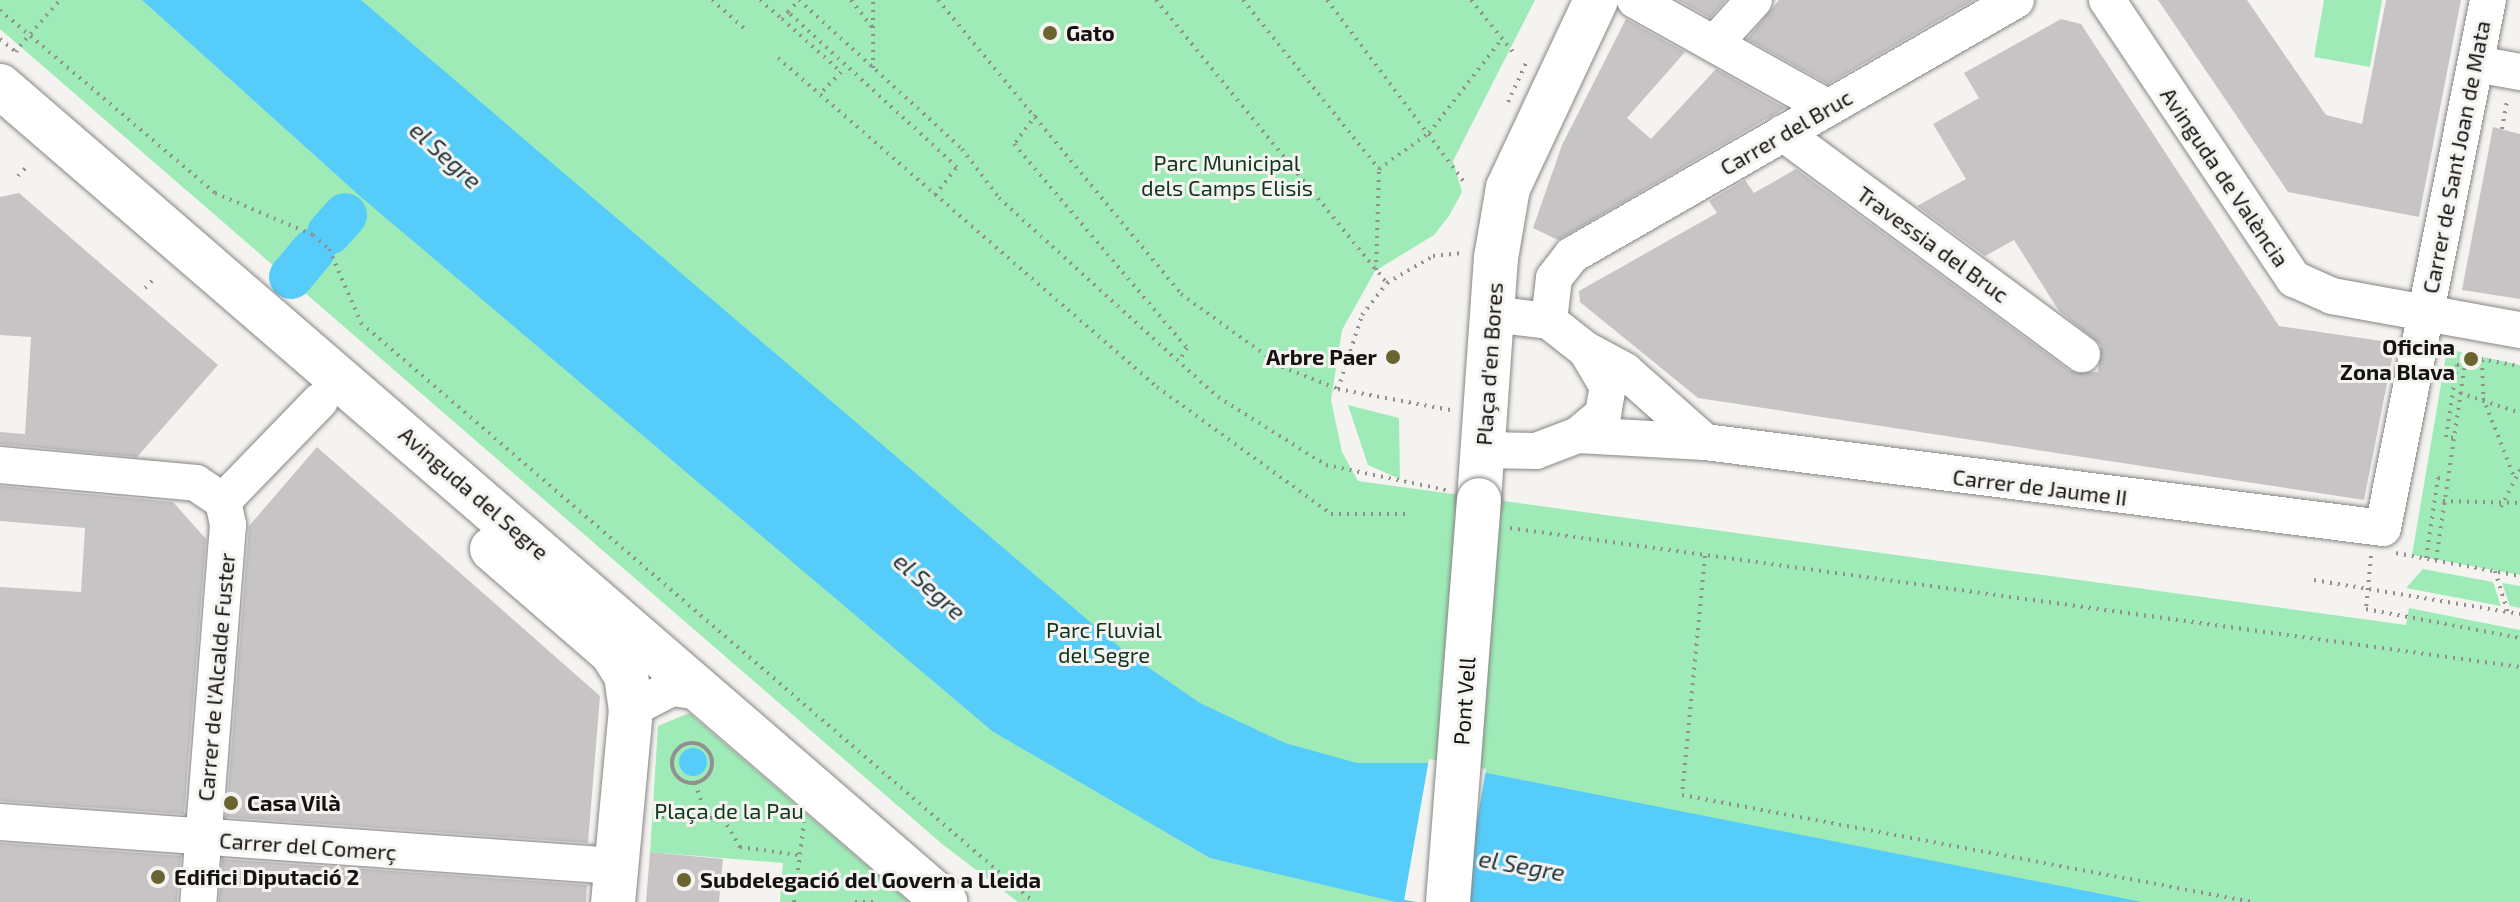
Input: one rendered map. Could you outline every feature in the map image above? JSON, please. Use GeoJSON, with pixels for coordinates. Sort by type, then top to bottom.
{"type":"FeatureCollection","features":[{"type":"Feature","properties":{"kind":"main road","name":"Plaça d'en Bores"},"geometry":{"type":"LineString","coordinates":[[1479,506],[1501,228],[1531,124],[1596,0]]}},
{"type":"Feature","properties":{"kind":"main road","name":"Avinguda del Segre"},"geometry":{"type":"LineString","coordinates":[[0,86],[945,902]]}},
{"type":"Feature","properties":{"kind":"main road","name":"Avinguda del Segre"},"geometry":{"type":"LineString","coordinates":[[0,124],[612,653],[626,675],[631,709],[614,884]]}},
{"type":"Feature","properties":{"kind":"main road","name":"Pont Vell"},"geometry":{"type":"LineString","coordinates":[[1448,902],[1479,506]]}},
{"type":"Feature","properties":{"kind":"street"},"geometry":{"type":"LineString","coordinates":[[1635,0],[1828,108]]}},
{"type":"Feature","properties":{"kind":"street"},"geometry":{"type":"LineString","coordinates":[[1715,43],[1754,0]]}},
{"type":"Feature","properties":{"kind":"street","name":"Carrer del Bruc"},"geometry":{"type":"LineString","coordinates":[[1549,321],[1559,268],[1783,133],[2016,0]]}},
{"type":"Feature","properties":{"kind":"street","name":"Avinguda de València"},"geometry":{"type":"LineString","coordinates":[[2107,0],[2294,279],[2332,296],[2520,330]]}},
{"type":"Feature","properties":{"kind":"street","name":"Carrer de Sant Joan de Mata"},"geometry":{"type":"LineString","coordinates":[[2373,541],[2391,515],[2425,314],[2488,0]]}},
{"type":"Feature","properties":{"kind":"street"},"geometry":{"type":"LineString","coordinates":[[2476,64],[2514,84]]}},
{"type":"Feature","properties":{"kind":"street","name":"Travessia del Bruc"},"geometry":{"type":"LineString","coordinates":[[1783,133],[2082,354]]}},
{"type":"Feature","properties":{"kind":"street"},"geometry":{"type":"LineString","coordinates":[[1492,314],[1549,321]]}},
{"type":"Feature","properties":{"kind":"street","name":"Carrer de Jaume II"},"geometry":{"type":"LineString","coordinates":[[1549,321],[1586,350],[1625,371],[1705,442]]}},
{"type":"Feature","properties":{"kind":"street","name":"Carrer de Jaume II"},"geometry":{"type":"LineString","coordinates":[[1483,450],[1536,451],[1578,435],[1603,414],[1608,387],[1586,350]]}},
{"type":"Feature","properties":{"kind":"street"},"geometry":{"type":"LineString","coordinates":[[0,465],[196,483],[223,501],[320,401]]}},
{"type":"Feature","properties":{"kind":"street","name":"Carrer de Jaume II"},"geometry":{"type":"LineString","coordinates":[[1578,435],[1705,442],[2373,541]]}},
{"type":"Feature","properties":{"kind":"street","name":"Carrer de l'Alcalde Fuster"},"geometry":{"type":"LineString","coordinates":[[198,902],[228,525],[223,501]]}},
{"type":"Feature","properties":{"kind":"street"},"geometry":{"type":"LineString","coordinates":[[631,709],[672,688],[706,693]]}},
{"type":"Feature","properties":{"kind":"street","name":"Carrer del Comerç"},"geometry":{"type":"LineString","coordinates":[[0,822],[203,839],[614,884]]}},
{"type":"Feature","properties":{"kind":"path"},"geometry":{"type":"LineString","coordinates":[[0,39],[16,52],[60,0]]}},
{"type":"Feature","properties":{"kind":"path"},"geometry":{"type":"LineString","coordinates":[[712,0],[746,30]]}},
{"type":"Feature","properties":{"kind":"path"},"geometry":{"type":"LineString","coordinates":[[760,0],[841,72],[819,95]]}},
{"type":"Feature","properties":{"kind":"path"},"geometry":{"type":"LineString","coordinates":[[782,19],[799,0],[962,149],[999,198],[1218,397],[1326,465],[1479,506],[1705,556],[2520,667]]}},
{"type":"Feature","properties":{"kind":"path"},"geometry":{"type":"LineString","coordinates":[[851,0],[876,31]]}},
{"type":"Feature","properties":{"kind":"path"},"geometry":{"type":"LineString","coordinates":[[873,0],[876,31],[873,68]]}},
{"type":"Feature","properties":{"kind":"path"},"geometry":{"type":"LineString","coordinates":[[938,0],[1181,294],[1282,367],[1338,389],[1453,411]]}},
{"type":"Feature","properties":{"kind":"path"},"geometry":{"type":"LineString","coordinates":[[1156,0],[1387,283]]}},
{"type":"Feature","properties":{"kind":"path"},"geometry":{"type":"LineString","coordinates":[[1243,0],[1379,169],[1376,271]]}},
{"type":"Feature","properties":{"kind":"path"},"geometry":{"type":"LineString","coordinates":[[1327,0],[1465,183]]}},
{"type":"Feature","properties":{"kind":"path"},"geometry":{"type":"LineString","coordinates":[[1471,0],[1513,52]]}},
{"type":"Feature","properties":{"kind":"path"},"geometry":{"type":"LineString","coordinates":[[0,10],[215,193],[291,223],[329,249],[361,323],[1034,902]]}},
{"type":"Feature","properties":{"kind":"path"},"geometry":{"type":"LineString","coordinates":[[788,12],[957,167],[935,195]]}},
{"type":"Feature","properties":{"kind":"path"},"geometry":{"type":"LineString","coordinates":[[1379,169],[1429,133],[1502,39]]}},
{"type":"Feature","properties":{"kind":"path"},"geometry":{"type":"LineString","coordinates":[[778,58],[1157,387],[1331,514],[1409,514]]}},
{"type":"Feature","properties":{"kind":"path"},"geometry":{"type":"LineString","coordinates":[[2502,129],[2514,84]]}},
{"type":"Feature","properties":{"kind":"path"},"geometry":{"type":"LineString","coordinates":[[1036,115],[1014,144],[1187,348],[1179,361]]}},
{"type":"Feature","properties":{"kind":"path"},"geometry":{"type":"LineString","coordinates":[[18,176],[29,164]]}},
{"type":"Feature","properties":{"kind":"path"},"geometry":{"type":"LineString","coordinates":[[1338,389],[1362,315],[1387,283],[1433,256],[1460,253]]}},
{"type":"Feature","properties":{"kind":"path"},"geometry":{"type":"LineString","coordinates":[[145,288],[152,281]]}},
{"type":"Feature","properties":{"kind":"path"},"geometry":{"type":"LineString","coordinates":[[2436,560],[2442,501],[2467,366],[2466,356],[2520,366]]}},
{"type":"Feature","properties":{"kind":"path"},"geometry":{"type":"LineString","coordinates":[[2482,360],[2483,398],[2513,474]]}},
{"type":"Feature","properties":{"kind":"path"},"geometry":{"type":"LineString","coordinates":[[2453,438],[2446,437],[2457,365],[2467,366]]}},
{"type":"Feature","properties":{"kind":"path"},"geometry":{"type":"LineString","coordinates":[[2460,393],[2483,398],[2520,413]]}},
{"type":"Feature","properties":{"kind":"path"},"geometry":{"type":"LineString","coordinates":[[2501,507],[2513,474],[2520,470]]}},
{"type":"Feature","properties":{"kind":"path"},"geometry":{"type":"LineString","coordinates":[[2426,558],[2438,478],[2446,479]]}},
{"type":"Feature","properties":{"kind":"path"},"geometry":{"type":"LineString","coordinates":[[2442,501],[2501,507],[2520,503]]}},
{"type":"Feature","properties":{"kind":"path"},"geometry":{"type":"LineString","coordinates":[[2520,576],[2426,558],[2373,541],[2366,609],[2520,638]]}},
{"type":"Feature","properties":{"kind":"path"},"geometry":{"type":"LineString","coordinates":[[1705,556],[1682,795],[2252,902]]}},
{"type":"Feature","properties":{"kind":"path"},"geometry":{"type":"LineString","coordinates":[[2495,571],[2508,613]]}},
{"type":"Feature","properties":{"kind":"path"},"geometry":{"type":"LineString","coordinates":[[2314,580],[2520,614]]}},
{"type":"Feature","properties":{"kind":"path"},"geometry":{"type":"LineString","coordinates":[[688,743],[705,747],[712,759],[711,772],[695,783],[678,777],[673,766],[688,743]]}},
{"type":"Feature","properties":{"kind":"path"},"geometry":{"type":"LineString","coordinates":[[695,783],[707,817]]}},
{"type":"Feature","properties":{"kind":"path"},"geometry":{"type":"LineString","coordinates":[[794,902],[801,826],[813,809]]}},
{"type":"Feature","properties":{"kind":"path"},"geometry":{"type":"LineString","coordinates":[[645,817],[723,818],[740,847],[798,855]]}},
{"type":"Feature","properties":{"kind":"path"},"geometry":{"type":"LineString","coordinates":[[855,902],[879,902]]}},
{"type":"Feature","properties":{"kind":"green space","name":"Parc Fluvial del Segre"},"geometry":{"type":"Polygon","coordinates":[[[0,0],[1535,0],[1453,161],[1462,192],[1449,216],[1434,235],[1375,271],[1342,330],[1331,400],[1342,452],[1358,481],[2406,625],[2409,608],[2520,630],[2520,902],[1018,902],[942,844],[0,29],[0,0]]]}},
{"type":"Feature","properties":{"kind":"green space"},"geometry":{"type":"Polygon","coordinates":[[[2324,0],[2382,0],[2370,67],[2314,57],[2324,0]]]}},
{"type":"Feature","properties":{"kind":"green space"},"geometry":{"type":"Polygon","coordinates":[[[2447,349],[2520,365],[2520,575],[2412,555],[2447,349]]]}},
{"type":"Feature","properties":{"kind":"green space"},"geometry":{"type":"Polygon","coordinates":[[[1348,405],[1399,418],[1400,479],[1368,465],[1348,405]]]}},
{"type":"Feature","properties":{"kind":"green space"},"geometry":{"type":"Polygon","coordinates":[[[2423,569],[2493,582],[2501,606],[2406,588],[2423,569]]]}},
{"type":"Feature","properties":{"kind":"green space"},"geometry":{"type":"Polygon","coordinates":[[[2502,583],[2520,586],[2520,608],[2510,606],[2502,583]]]}},
{"type":"Feature","properties":{"kind":"green space","name":"Plaça de la Pau"},"geometry":{"type":"Polygon","coordinates":[[[689,713],[909,902],[780,902],[783,863],[650,852],[658,726],[689,713]],[[696,749],[681,770],[688,775],[706,767],[696,749]]]}},
{"type":"Feature","properties":{"kind":"water","name":"el Segre"},"geometry":{"type":"Polygon","coordinates":[[[142,0],[361,0],[1123,650],[1200,703],[1285,743],[1357,763],[1436,763],[2142,902],[1396,902],[1210,858],[992,731],[361,197],[142,0]]]}},
{"type":"Feature","properties":{"kind":"water"},"geometry":{"type":"Polygon","coordinates":[[[693,748],[703,752],[707,762],[703,772],[693,776],[683,772],[679,762],[683,752],[693,748]]]}},
{"type":"Feature","properties":{"kind":"pier"},"geometry":{"type":"Polygon","coordinates":[[[1429,759],[1486,769],[1463,902],[1404,900],[1429,759]]]}},
{"type":"Feature","properties":{"kind":"building"},"geometry":{"type":"Polygon","coordinates":[[[1678,0],[1726,0],[1710,18],[1678,0]]]}},
{"type":"Feature","properties":{"kind":"building"},"geometry":{"type":"Polygon","coordinates":[[[1779,0],[1974,0],[1828,84],[1747,39],[1779,0]]]}},
{"type":"Feature","properties":{"kind":"building"},"geometry":{"type":"Polygon","coordinates":[[[2158,0],[2247,0],[2326,115],[2362,124],[2386,0],[2461,0],[2419,217],[2288,192],[2158,0]]]}},
{"type":"Feature","properties":{"kind":"building"},"geometry":{"type":"Polygon","coordinates":[[[1626,19],[1685,52],[1627,118],[1651,139],[1716,69],[1785,108],[1558,240],[1533,228],[1562,145],[1626,19]]]}},
{"type":"Feature","properties":{"kind":"building"},"geometry":{"type":"Polygon","coordinates":[[[2061,19],[2081,24],[2279,326],[2395,343],[2364,500],[1698,398],[1580,302],[1579,291],[1717,213],[1709,201],[1745,180],[1754,193],[1796,169],[2070,371],[2098,372],[2101,345],[2059,311],[2014,240],[1985,256],[1917,206],[1966,179],[1933,124],[1979,98],[1964,73],[2061,19]]]}},
{"type":"Feature","properties":{"kind":"building"},"geometry":{"type":"Polygon","coordinates":[[[2493,127],[2520,134],[2520,299],[2462,290],[2493,127]]]}},
{"type":"Feature","properties":{"kind":"building"},"geometry":{"type":"Polygon","coordinates":[[[19,193],[218,365],[137,457],[0,444],[0,432],[25,434],[31,337],[0,335],[0,197],[19,193]]]}},
{"type":"Feature","properties":{"kind":"building"},"geometry":{"type":"Polygon","coordinates":[[[317,447],[600,696],[588,843],[226,817],[249,526],[317,447]]]}},
{"type":"Feature","properties":{"kind":"building"},"geometry":{"type":"Polygon","coordinates":[[[0,486],[173,502],[206,539],[184,814],[0,801],[0,587],[81,592],[85,528],[0,521],[0,486]]]}},
{"type":"Feature","properties":{"kind":"building"},"geometry":{"type":"Polygon","coordinates":[[[0,843],[181,856],[177,902],[0,902],[0,843]]]}},
{"type":"Feature","properties":{"kind":"building","name":"Subdelegació del Govern a Lleida"},"geometry":{"type":"Polygon","coordinates":[[[650,852],[723,859],[719,902],[646,902],[650,852]]]}},
{"type":"Feature","properties":{"kind":"building"},"geometry":{"type":"Polygon","coordinates":[[[222,859],[587,885],[586,902],[219,902],[222,859]]]}},
{"type":"Feature","properties":{"kind":"waterway"},"geometry":{"type":"LineString","coordinates":[[329,233],[345,215]]}},
{"type":"Feature","properties":{"kind":"waterway"},"geometry":{"type":"LineString","coordinates":[[291,277],[313,251]]}},
{"type":"Feature","properties":{"kind":"place","name":"Gato"},"geometry":{"type":"Point","coordinates":[1050,33]}},
{"type":"Feature","properties":{"kind":"place","name":"Arbre Paer"},"geometry":{"type":"Point","coordinates":[1393,357]}},
{"type":"Feature","properties":{"kind":"place","name":"Oficina Zona Blava"},"geometry":{"type":"Point","coordinates":[2471,359]}},
{"type":"Feature","properties":{"kind":"place","name":"Casa Vilà"},"geometry":{"type":"Point","coordinates":[231,803]}},
{"type":"Feature","properties":{"kind":"place","name":"Edifici Diputació 2"},"geometry":{"type":"Point","coordinates":[158,877]}},
{"type":"Feature","properties":{"kind":"place","name":"Subdelegació del Govern a Lleida"},"geometry":{"type":"Point","coordinates":[684,880]}},
{"type":"Feature","properties":{"kind":"park label","name":"Parc Municipal dels Camps Elisis"},"geometry":{"type":"Point","coordinates":[1227,174]}}]}
